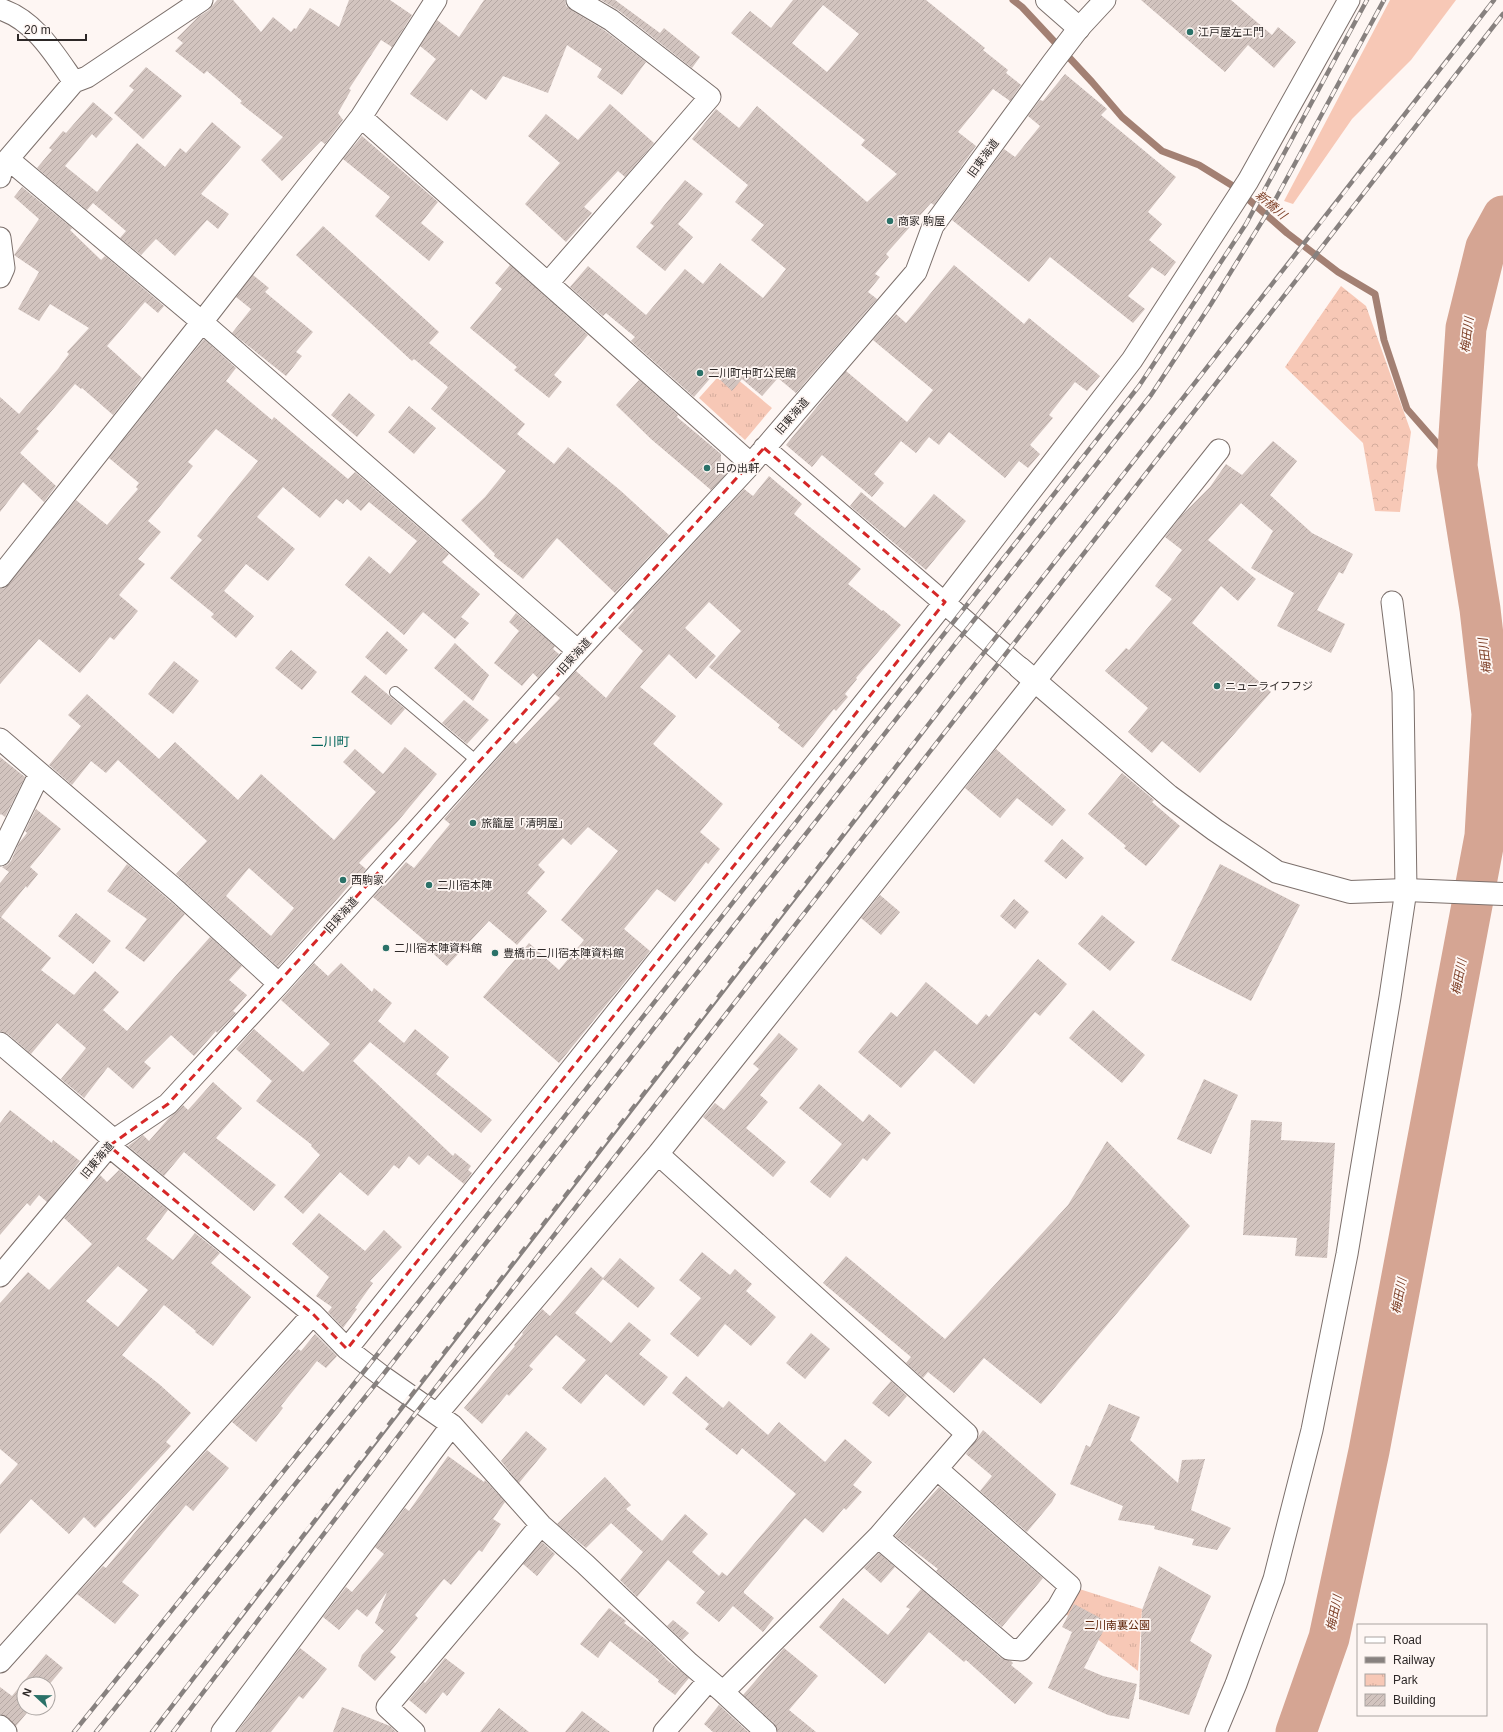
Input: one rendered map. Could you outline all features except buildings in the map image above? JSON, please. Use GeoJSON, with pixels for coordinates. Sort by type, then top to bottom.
{"type":"FeatureCollection","features":[{"type":"Feature","properties":{"kind":"street"},"geometry":{"type":"LineString","coordinates":[[202,0],[87,77],[74,82],[4,168],[202,322],[578,651]]}},
{"type":"Feature","properties":{"kind":"street"},"geometry":{"type":"LineString","coordinates":[[0,577],[202,322],[360,117],[436,0]]}},
{"type":"Feature","properties":{"kind":"street"},"geometry":{"type":"LineString","coordinates":[[548,283],[710,97],[611,20],[577,0]]}},
{"type":"Feature","properties":{"kind":"street"},"geometry":{"type":"LineString","coordinates":[[1047,0],[1075,34]]}},
{"type":"Feature","properties":{"kind":"street","name":"旧東海道"},"geometry":{"type":"LineString","coordinates":[[0,1276],[112,1143],[168,1104],[280,984],[578,651],[751,464],[916,272],[933,226],[1053,62],[1105,0]]}},
{"type":"Feature","properties":{"kind":"street"},"geometry":{"type":"LineString","coordinates":[[347,1348],[944,602],[1132,360],[1248,181],[1349,0]]}},
{"type":"Feature","properties":{"kind":"street"},"geometry":{"type":"LineString","coordinates":[[3,6],[26,23],[45,41],[74,82]]}},
{"type":"Feature","properties":{"kind":"street"},"geometry":{"type":"LineString","coordinates":[[360,117],[751,464]]}},
{"type":"Feature","properties":{"kind":"street"},"geometry":{"type":"LineString","coordinates":[[0,238],[4,268],[0,277]]}},
{"type":"Feature","properties":{"kind":"street"},"geometry":{"type":"LineString","coordinates":[[764,448],[1169,796],[1215,830],[1277,872],[1350,892],[1415,890],[1503,894]]}},
{"type":"Feature","properties":{"kind":"street"},"geometry":{"type":"LineString","coordinates":[[222,1732],[444,1419],[658,1154],[1028,675],[1219,450]]}},
{"type":"Feature","properties":{"kind":"street"},"geometry":{"type":"LineString","coordinates":[[1216,1732],[1236,1684],[1274,1578],[1312,1430],[1347,1254],[1390,997],[1415,890],[1403,692],[1392,602]]}},
{"type":"Feature","properties":{"kind":"street"},"geometry":{"type":"LineString","coordinates":[[0,739],[177,891],[280,984]]}},
{"type":"Feature","properties":{"kind":"street"},"geometry":{"type":"LineString","coordinates":[[0,855],[35,783],[41,774]]}},
{"type":"Feature","properties":{"kind":"street"},"geometry":{"type":"LineString","coordinates":[[1,1045],[112,1143],[313,1314],[347,1348],[382,1376],[444,1419],[541,1525],[585,1564],[689,1663],[766,1732]]}},
{"type":"Feature","properties":{"kind":"street"},"geometry":{"type":"LineString","coordinates":[[658,1154],[967,1434],[878,1537],[664,1732]]}},
{"type":"Feature","properties":{"kind":"street"},"geometry":{"type":"LineString","coordinates":[[0,1662],[313,1314]]}},
{"type":"Feature","properties":{"kind":"street"},"geometry":{"type":"LineString","coordinates":[[878,1537],[1009,1649],[1021,1650],[1058,1608],[1070,1586],[937,1469]]}},
{"type":"Feature","properties":{"kind":"street"},"geometry":{"type":"LineString","coordinates":[[414,1732],[387,1707],[541,1525]]}},
{"type":"Feature","properties":{"kind":"street"},"geometry":{"type":"LineString","coordinates":[[0,1726],[6,1732]]}},
{"type":"Feature","properties":{"kind":"lane"},"geometry":{"type":"LineString","coordinates":[[395,692],[478,762]]}},
{"type":"Feature","properties":{"kind":"highlighted area"},"geometry":{"type":"Polygon","coordinates":[[[764,448],[945,602],[347,1349],[313,1314],[109,1146],[168,1104],[764,448]]]}},
{"type":"Feature","properties":{"kind":"green space"},"geometry":{"type":"Polygon","coordinates":[[[1390,0],[1456,0],[1411,60],[1352,119],[1293,204],[1284,201],[1390,0]]]}},
{"type":"Feature","properties":{"kind":"green space"},"geometry":{"type":"Polygon","coordinates":[[[1341,286],[1366,306],[1411,432],[1400,512],[1375,511],[1363,443],[1285,367],[1341,286]]]}},
{"type":"Feature","properties":{"kind":"green space"},"geometry":{"type":"Polygon","coordinates":[[[725,369],[772,408],[745,440],[699,398],[725,369]]]}},
{"type":"Feature","properties":{"kind":"green space","name":"二川南裏公園"},"geometry":{"type":"Polygon","coordinates":[[[1070,1586],[1142,1609],[1138,1671],[1058,1608],[1070,1586]]]}},
{"type":"Feature","properties":{"kind":"waterway","name":"新橋川"},"geometry":{"type":"LineString","coordinates":[[1013,0],[1022,7],[1092,82],[1122,117],[1162,151],[1199,165],[1233,186],[1287,233],[1338,272],[1375,294],[1384,340],[1407,409],[1457,466]]}},
{"type":"Feature","properties":{"kind":"waterway","name":"梅田川"},"geometry":{"type":"LineString","coordinates":[[1296,1732],[1329,1638],[1369,1451],[1485,836],[1492,714],[1480,609],[1457,466],[1466,328],[1486,247],[1503,216]]}},
{"type":"Feature","properties":{"kind":"railway"},"geometry":{"type":"LineString","coordinates":[[74,1732],[369,1365],[1139,386],[1246,224],[1367,0]]}},
{"type":"Feature","properties":{"kind":"railway"},"geometry":{"type":"LineString","coordinates":[[96,1732],[382,1376],[1151,395],[1211,304],[1274,202],[1384,0]]}},
{"type":"Feature","properties":{"kind":"railway"},"geometry":{"type":"LineString","coordinates":[[152,1732],[766,933],[1494,0]]}},
{"type":"Feature","properties":{"kind":"railway"},"geometry":{"type":"LineString","coordinates":[[173,1732],[412,1418],[1503,14]]}},
{"type":"Feature","properties":{"kind":"place","name":"江戸屋左エ門"},"geometry":{"type":"Point","coordinates":[1190,32]}},
{"type":"Feature","properties":{"kind":"place","name":"商家 駒屋"},"geometry":{"type":"Point","coordinates":[890,221]}},
{"type":"Feature","properties":{"kind":"place","name":"二川町中町公民館"},"geometry":{"type":"Point","coordinates":[700,373]}},
{"type":"Feature","properties":{"kind":"place","name":"日の出軒"},"geometry":{"type":"Point","coordinates":[707,468]}},
{"type":"Feature","properties":{"kind":"place","name":"ニューライフフジ"},"geometry":{"type":"Point","coordinates":[1217,686]}},
{"type":"Feature","properties":{"kind":"place","name":"旅籠屋「清明屋」"},"geometry":{"type":"Point","coordinates":[473,823]}},
{"type":"Feature","properties":{"kind":"place","name":"西駒家"},"geometry":{"type":"Point","coordinates":[343,880]}},
{"type":"Feature","properties":{"kind":"place","name":"二川宿本陣"},"geometry":{"type":"Point","coordinates":[429,885]}},
{"type":"Feature","properties":{"kind":"place","name":"二川宿本陣資料館"},"geometry":{"type":"Point","coordinates":[386,948]}},
{"type":"Feature","properties":{"kind":"place","name":"豊橋市二川宿本陣資料館"},"geometry":{"type":"Point","coordinates":[495,953]}},
{"type":"Feature","properties":{"kind":"district","name":"二川町"},"geometry":{"type":"Point","coordinates":[330,741]}}]}
